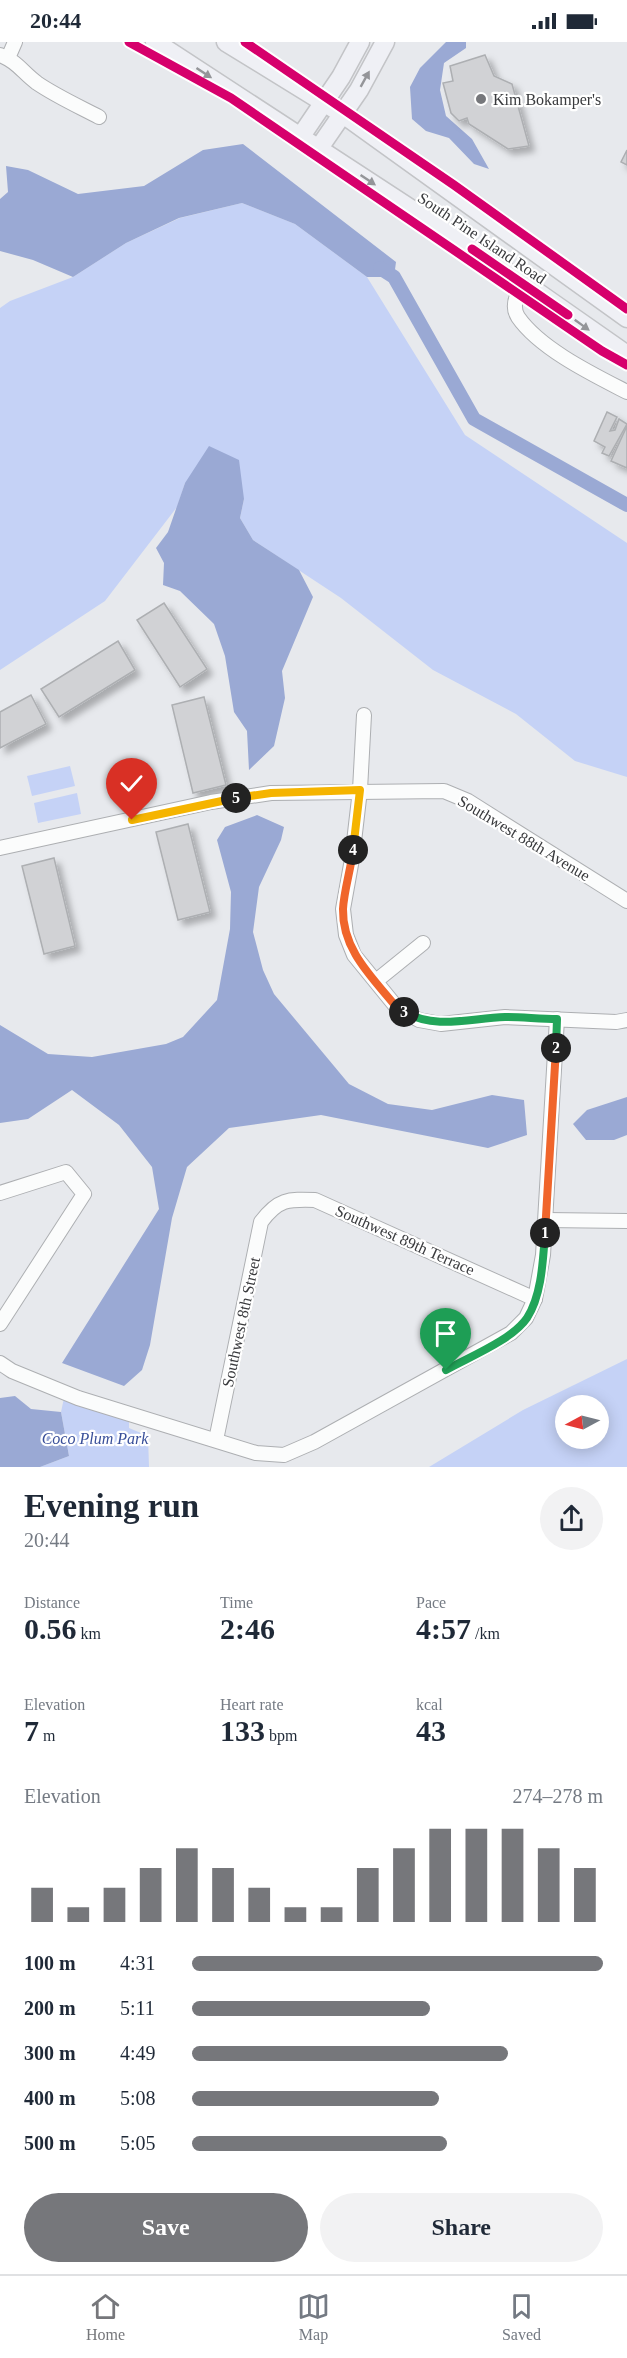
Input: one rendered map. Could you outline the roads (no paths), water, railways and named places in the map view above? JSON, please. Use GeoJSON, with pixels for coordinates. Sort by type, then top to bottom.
{"type":"FeatureCollection","features":[{"type":"Feature","properties":{"kind":"main road","name":"South Pine Island Road"},"geometry":{"type":"LineString","coordinates":[[155,42],[524,283],[627,355]]}},
{"type":"Feature","properties":{"kind":"main road","name":"South Pine Island Road"},"geometry":{"type":"LineString","coordinates":[[226,42],[343,114],[627,318]]}},
{"type":"Feature","properties":{"kind":"main road"},"geometry":{"type":"LineString","coordinates":[[300,136],[324,103],[360,42]]}},
{"type":"Feature","properties":{"kind":"main road"},"geometry":{"type":"LineString","coordinates":[[320,148],[343,114],[385,42]]}},
{"type":"Feature","properties":{"kind":"street"},"geometry":{"type":"LineString","coordinates":[[2,42],[2,54]]}},
{"type":"Feature","properties":{"kind":"street"},"geometry":{"type":"LineString","coordinates":[[2,54],[15,42]]}},
{"type":"Feature","properties":{"kind":"street"},"geometry":{"type":"LineString","coordinates":[[2,54],[52,92],[99,117]]}},
{"type":"Feature","properties":{"kind":"street"},"geometry":{"type":"LineString","coordinates":[[524,283],[517,292],[514,305],[518,317],[547,345],[588,373],[627,392]]}},
{"type":"Feature","properties":{"kind":"street"},"geometry":{"type":"LineString","coordinates":[[364,715],[360,790],[352,859],[343,909],[346,935],[354,955],[398,1009],[419,1020],[441,1024],[505,1017],[627,1020]]}},
{"type":"Feature","properties":{"kind":"street","name":"Southwest 88th Avenue"},"geometry":{"type":"LineString","coordinates":[[0,848],[211,802],[271,793],[360,790],[444,791],[468,801],[627,901]]}},
{"type":"Feature","properties":{"kind":"street"},"geometry":{"type":"LineString","coordinates":[[376,981],[423,943]]}},
{"type":"Feature","properties":{"kind":"street"},"geometry":{"type":"LineString","coordinates":[[0,1364],[78,1398],[256,1453],[284,1455],[314,1442],[511,1333],[526,1318],[535,1299],[543,1255],[557,1019]]}},
{"type":"Feature","properties":{"kind":"street"},"geometry":{"type":"LineString","coordinates":[[0,1193],[66,1172],[84,1194],[0,1324]]}},
{"type":"Feature","properties":{"kind":"street","name":"Southwest 89th Terrace"},"geometry":{"type":"LineString","coordinates":[[273,1207],[290,1200],[315,1200],[535,1299]]}},
{"type":"Feature","properties":{"kind":"street","name":"Southwest 8th Street"},"geometry":{"type":"LineString","coordinates":[[216,1440],[261,1222],[273,1207]]}},
{"type":"Feature","properties":{"kind":"street"},"geometry":{"type":"LineString","coordinates":[[546,1220],[627,1221]]}},
{"type":"Feature","properties":{"kind":"waterway"},"geometry":{"type":"LineString","coordinates":[[380,268],[394,277],[474,419],[627,505]]}},
{"type":"Feature","properties":{"kind":"place","name":"Kim Bokamper's"},"geometry":{"type":"Point","coordinates":[481,99]}},
{"type":"Feature","properties":{"kind":"park label","name":"Coco Plum Park"},"geometry":{"type":"Point","coordinates":[95,1438]}}]}
